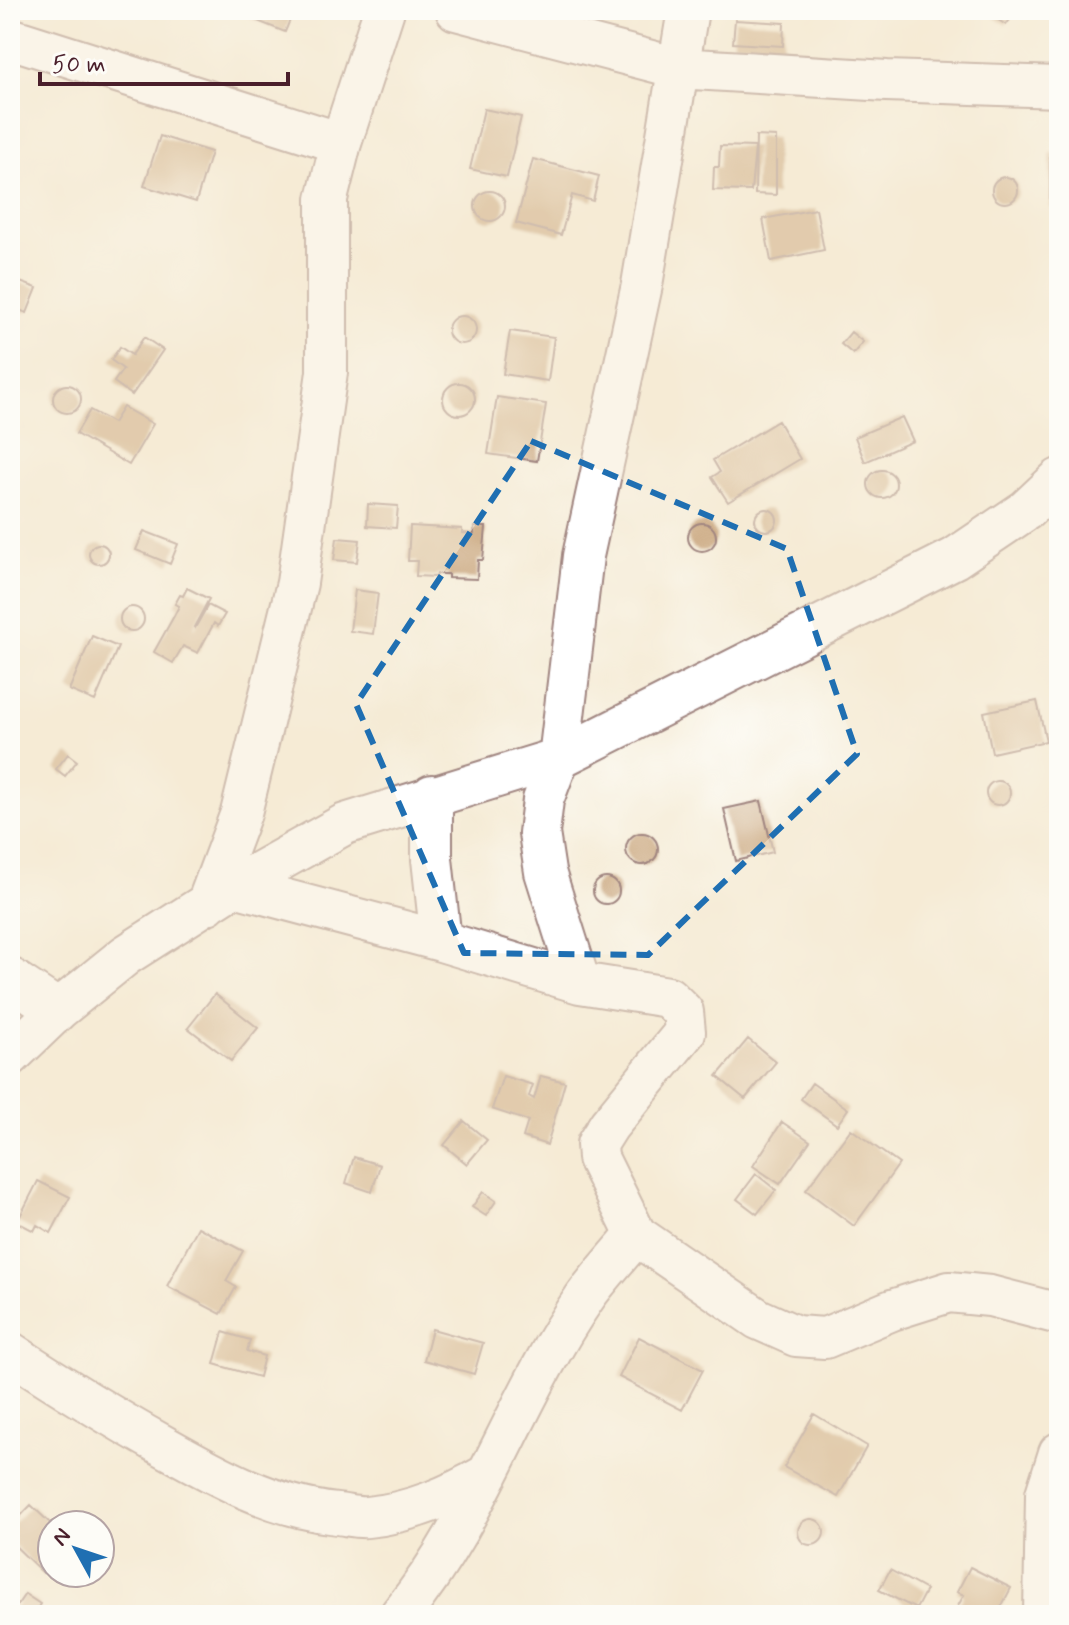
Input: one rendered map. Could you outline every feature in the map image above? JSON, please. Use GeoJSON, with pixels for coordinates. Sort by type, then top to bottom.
{"type":"FeatureCollection","features":[{"type":"Feature","properties":{"kind":"street"},"geometry":{"type":"LineString","coordinates":[[220,895],[297,583],[327,372],[327,199],[341,143],[384,10]]}},
{"type":"Feature","properties":{"kind":"street"},"geometry":{"type":"LineString","coordinates":[[456,10],[678,68],[887,81],[1059,87]]}},
{"type":"Feature","properties":{"kind":"street"},"geometry":{"type":"LineString","coordinates":[[580,983],[545,872],[539,833],[543,800],[559,758],[583,556],[642,285],[688,10]]}},
{"type":"Feature","properties":{"kind":"street"},"geometry":{"type":"LineString","coordinates":[[10,38],[341,143]]}},
{"type":"Feature","properties":{"kind":"street"},"geometry":{"type":"LineString","coordinates":[[10,1056],[58,1010],[126,955],[220,895],[345,824],[559,758],[955,558],[1026,510],[1059,479]]}},
{"type":"Feature","properties":{"kind":"street"},"geometry":{"type":"LineString","coordinates":[[432,795],[432,859],[441,941]]}},
{"type":"Feature","properties":{"kind":"street"},"geometry":{"type":"LineString","coordinates":[[220,895],[441,941],[580,983],[668,997],[683,1012],[685,1032],[609,1125],[597,1144],[598,1158],[636,1235],[758,1319],[796,1336],[825,1338],[892,1310],[949,1292],[990,1296],[1059,1314]]}},
{"type":"Feature","properties":{"kind":"street"},"geometry":{"type":"LineString","coordinates":[[10,978],[58,1010]]}},
{"type":"Feature","properties":{"kind":"street"},"geometry":{"type":"LineString","coordinates":[[400,1615],[435,1567],[585,1297],[636,1235]]}},
{"type":"Feature","properties":{"kind":"street"},"geometry":{"type":"LineString","coordinates":[[12,1356],[202,1468],[252,1493],[310,1511],[366,1517],[427,1505],[488,1474]]}},
{"type":"Feature","properties":{"kind":"street"},"geometry":{"type":"LineString","coordinates":[[1044,1615],[1046,1494],[1059,1453]]}},
{"type":"Feature","properties":{"kind":"highlighted area"},"geometry":{"type":"Polygon","coordinates":[[[531,441],[787,549],[857,754],[648,955],[464,953],[356,704],[531,441]]]}},
{"type":"Feature","properties":{"kind":"building"},"geometry":{"type":"Polygon","coordinates":[[[247,10],[294,10],[285,32],[245,16],[247,10]]]}},
{"type":"Feature","properties":{"kind":"building"},"geometry":{"type":"Polygon","coordinates":[[[983,10],[1017,10],[1006,25],[983,10]]]}},
{"type":"Feature","properties":{"kind":"building"},"geometry":{"type":"Polygon","coordinates":[[[735,20],[784,23],[783,46],[733,43],[735,20]]]}},
{"type":"Feature","properties":{"kind":"building"},"geometry":{"type":"Polygon","coordinates":[[[484,109],[521,117],[507,177],[470,169],[484,109]]]}},
{"type":"Feature","properties":{"kind":"building"},"geometry":{"type":"Polygon","coordinates":[[[160,136],[211,152],[196,202],[144,186],[160,136]]]}},
{"type":"Feature","properties":{"kind":"building"},"geometry":{"type":"Polygon","coordinates":[[[756,136],[776,137],[776,195],[755,194],[756,136]]]}},
{"type":"Feature","properties":{"kind":"building"},"geometry":{"type":"Polygon","coordinates":[[[720,146],[755,147],[751,191],[713,190],[714,167],[719,167],[720,146]]]}},
{"type":"Feature","properties":{"kind":"building"},"geometry":{"type":"Polygon","coordinates":[[[1050,153],[1059,153],[1059,208],[1050,208],[1050,153]]]}},
{"type":"Feature","properties":{"kind":"building"},"geometry":{"type":"Polygon","coordinates":[[[533,159],[599,176],[593,201],[572,195],[561,235],[516,223],[533,159]]]}},
{"type":"Feature","properties":{"kind":"building"},"geometry":{"type":"Polygon","coordinates":[[[1005,177],[1014,181],[1018,190],[1014,199],[1005,203],[996,199],[992,190],[996,181],[1005,177]]]}},
{"type":"Feature","properties":{"kind":"building"},"geometry":{"type":"Polygon","coordinates":[[[490,191],[500,196],[505,206],[500,216],[490,221],[480,216],[475,206],[480,196],[490,191]]]}},
{"type":"Feature","properties":{"kind":"building"},"geometry":{"type":"Polygon","coordinates":[[[816,209],[824,250],[771,261],[763,219],[816,209]]]}},
{"type":"Feature","properties":{"kind":"building"},"geometry":{"type":"Polygon","coordinates":[[[20,282],[37,288],[27,313],[11,307],[20,282]]]}},
{"type":"Feature","properties":{"kind":"building"},"geometry":{"type":"Polygon","coordinates":[[[462,316],[472,320],[476,330],[472,340],[462,344],[452,340],[448,330],[452,320],[462,316]]]}},
{"type":"Feature","properties":{"kind":"building"},"geometry":{"type":"Polygon","coordinates":[[[510,331],[554,337],[548,381],[503,374],[510,331]]]}},
{"type":"Feature","properties":{"kind":"building"},"geometry":{"type":"Polygon","coordinates":[[[851,332],[863,342],[853,354],[841,344],[851,332]]]}},
{"type":"Feature","properties":{"kind":"building"},"geometry":{"type":"Polygon","coordinates":[[[144,337],[163,350],[132,395],[114,382],[123,369],[111,360],[120,347],[132,355],[144,337]]]}},
{"type":"Feature","properties":{"kind":"building"},"geometry":{"type":"Polygon","coordinates":[[[459,383],[470,388],[475,399],[470,410],[459,415],[448,410],[443,399],[448,388],[459,383]]]}},
{"type":"Feature","properties":{"kind":"building"},"geometry":{"type":"Polygon","coordinates":[[[67,385],[77,389],[81,399],[77,409],[67,413],[57,409],[53,399],[57,389],[67,385]]]}},
{"type":"Feature","properties":{"kind":"building"},"geometry":{"type":"Polygon","coordinates":[[[497,397],[546,404],[537,461],[488,454],[497,397]]]}},
{"type":"Feature","properties":{"kind":"building"},"geometry":{"type":"Polygon","coordinates":[[[123,407],[153,424],[129,465],[76,434],[90,410],[113,423],[123,407]]]}},
{"type":"Feature","properties":{"kind":"building"},"geometry":{"type":"Polygon","coordinates":[[[902,417],[913,441],[865,462],[855,437],[902,417]]]}},
{"type":"Feature","properties":{"kind":"building"},"geometry":{"type":"Polygon","coordinates":[[[778,421],[800,459],[728,502],[712,477],[720,472],[713,460],[778,421]]]}},
{"type":"Feature","properties":{"kind":"building"},"geometry":{"type":"Polygon","coordinates":[[[882,470],[892,474],[896,484],[892,494],[882,498],[872,494],[868,484],[872,474],[882,470]]]}},
{"type":"Feature","properties":{"kind":"building"},"geometry":{"type":"Polygon","coordinates":[[[368,504],[398,506],[396,528],[367,526],[368,504]]]}},
{"type":"Feature","properties":{"kind":"building"},"geometry":{"type":"Polygon","coordinates":[[[762,509],[770,509],[777,520],[770,531],[762,531],[755,524],[755,516],[762,509]]]}},
{"type":"Feature","properties":{"kind":"building"},"geometry":{"type":"Polygon","coordinates":[[[702,523],[712,527],[716,537],[712,547],[702,551],[692,547],[688,537],[692,527],[702,523]]]}},
{"type":"Feature","properties":{"kind":"building"},"geometry":{"type":"Polygon","coordinates":[[[410,526],[462,529],[462,533],[474,534],[474,527],[486,527],[483,560],[478,560],[477,579],[448,578],[448,574],[416,576],[417,561],[408,561],[410,526]]]}},
{"type":"Feature","properties":{"kind":"building"},"geometry":{"type":"Polygon","coordinates":[[[144,531],[178,544],[170,564],[136,550],[144,531]]]}},
{"type":"Feature","properties":{"kind":"building"},"geometry":{"type":"Polygon","coordinates":[[[337,538],[360,540],[357,562],[334,560],[337,538]]]}},
{"type":"Feature","properties":{"kind":"building"},"geometry":{"type":"Polygon","coordinates":[[[99,544],[106,547],[109,554],[106,561],[99,564],[92,561],[89,554],[92,547],[99,544]]]}},
{"type":"Feature","properties":{"kind":"building"},"geometry":{"type":"Polygon","coordinates":[[[187,588],[209,599],[195,628],[208,605],[225,614],[218,626],[214,623],[198,653],[183,646],[173,663],[154,652],[179,606],[175,604],[187,588]]]}},
{"type":"Feature","properties":{"kind":"building"},"geometry":{"type":"Polygon","coordinates":[[[355,590],[378,593],[373,634],[350,631],[355,590]]]}},
{"type":"Feature","properties":{"kind":"building"},"geometry":{"type":"Polygon","coordinates":[[[132,607],[141,610],[144,619],[141,628],[132,631],[123,628],[120,619],[123,610],[132,607]]]}},
{"type":"Feature","properties":{"kind":"building"},"geometry":{"type":"Polygon","coordinates":[[[92,636],[118,647],[95,701],[69,690],[92,636]]]}},
{"type":"Feature","properties":{"kind":"building"},"geometry":{"type":"Polygon","coordinates":[[[1037,701],[1046,741],[992,753],[984,712],[1037,701]]]}},
{"type":"Feature","properties":{"kind":"building"},"geometry":{"type":"Polygon","coordinates":[[[68,754],[77,761],[65,776],[56,769],[68,754]]]}},
{"type":"Feature","properties":{"kind":"building"},"geometry":{"type":"Polygon","coordinates":[[[998,781],[1009,788],[1010,793],[1003,804],[998,805],[987,798],[986,793],[993,782],[998,781]]]}},
{"type":"Feature","properties":{"kind":"building"},"geometry":{"type":"Polygon","coordinates":[[[10,797],[19,800],[11,831],[10,831],[10,797]]]}},
{"type":"Feature","properties":{"kind":"building"},"geometry":{"type":"Polygon","coordinates":[[[761,801],[773,852],[736,861],[724,809],[761,801]]]}},
{"type":"Feature","properties":{"kind":"building"},"geometry":{"type":"Polygon","coordinates":[[[642,833],[653,838],[658,849],[653,860],[642,865],[631,860],[626,849],[631,838],[642,833]]]}},
{"type":"Feature","properties":{"kind":"building"},"geometry":{"type":"Polygon","coordinates":[[[606,878],[615,882],[619,891],[615,900],[606,904],[597,900],[593,891],[597,882],[606,878]]]}},
{"type":"Feature","properties":{"kind":"building"},"geometry":{"type":"Polygon","coordinates":[[[215,994],[258,1028],[231,1061],[188,1028],[215,994]]]}},
{"type":"Feature","properties":{"kind":"building"},"geometry":{"type":"Polygon","coordinates":[[[748,1039],[776,1062],[745,1099],[717,1076],[748,1039]]]}},
{"type":"Feature","properties":{"kind":"building"},"geometry":{"type":"Polygon","coordinates":[[[503,1076],[533,1085],[529,1096],[534,1099],[541,1076],[565,1082],[547,1145],[523,1137],[528,1121],[492,1109],[503,1076]]]}},
{"type":"Feature","properties":{"kind":"building"},"geometry":{"type":"Polygon","coordinates":[[[812,1083],[848,1109],[837,1125],[801,1099],[812,1083]]]}},
{"type":"Feature","properties":{"kind":"building"},"geometry":{"type":"Polygon","coordinates":[[[464,1121],[487,1140],[467,1164],[444,1145],[464,1121]]]}},
{"type":"Feature","properties":{"kind":"building"},"geometry":{"type":"Polygon","coordinates":[[[782,1122],[810,1141],[780,1184],[753,1166],[782,1122]]]}},
{"type":"Feature","properties":{"kind":"building"},"geometry":{"type":"Polygon","coordinates":[[[851,1129],[899,1164],[854,1226],[806,1190],[851,1129]]]}},
{"type":"Feature","properties":{"kind":"building"},"geometry":{"type":"Polygon","coordinates":[[[354,1157],[380,1165],[372,1192],[346,1183],[354,1157]]]}},
{"type":"Feature","properties":{"kind":"building"},"geometry":{"type":"Polygon","coordinates":[[[756,1174],[776,1190],[757,1214],[737,1199],[756,1174]]]}},
{"type":"Feature","properties":{"kind":"building"},"geometry":{"type":"Polygon","coordinates":[[[38,1181],[70,1197],[51,1233],[37,1225],[34,1231],[17,1222],[38,1181]]]}},
{"type":"Feature","properties":{"kind":"building"},"geometry":{"type":"Polygon","coordinates":[[[483,1192],[496,1201],[486,1216],[472,1207],[483,1192]]]}},
{"type":"Feature","properties":{"kind":"building"},"geometry":{"type":"Polygon","coordinates":[[[198,1227],[243,1251],[226,1281],[236,1287],[221,1314],[167,1286],[198,1227]]]}},
{"type":"Feature","properties":{"kind":"building"},"geometry":{"type":"Polygon","coordinates":[[[432,1329],[483,1343],[474,1374],[424,1360],[432,1329]]]}},
{"type":"Feature","properties":{"kind":"building"},"geometry":{"type":"Polygon","coordinates":[[[223,1332],[250,1340],[247,1351],[264,1356],[259,1377],[214,1364],[223,1332]]]}},
{"type":"Feature","properties":{"kind":"building"},"geometry":{"type":"Polygon","coordinates":[[[639,1337],[703,1370],[682,1410],[619,1377],[639,1337]]]}},
{"type":"Feature","properties":{"kind":"building"},"geometry":{"type":"Polygon","coordinates":[[[814,1414],[867,1446],[838,1497],[784,1467],[814,1414]]]}},
{"type":"Feature","properties":{"kind":"building"},"geometry":{"type":"Polygon","coordinates":[[[31,1505],[36,1510],[36,1566],[10,1541],[10,1527],[31,1505]]]}},
{"type":"Feature","properties":{"kind":"building"},"geometry":{"type":"Polygon","coordinates":[[[811,1519],[820,1523],[824,1532],[820,1541],[811,1545],[802,1541],[798,1532],[802,1523],[811,1519]]]}},
{"type":"Feature","properties":{"kind":"building"},"geometry":{"type":"Polygon","coordinates":[[[970,1567],[1011,1588],[997,1615],[953,1615],[964,1595],[957,1592],[970,1567]]]}},
{"type":"Feature","properties":{"kind":"building"},"geometry":{"type":"Polygon","coordinates":[[[890,1570],[926,1590],[916,1609],[879,1590],[890,1570]]]}},
{"type":"Feature","properties":{"kind":"building"},"geometry":{"type":"Polygon","coordinates":[[[25,1594],[40,1604],[37,1609],[46,1615],[12,1613],[25,1594]]]}}]}
